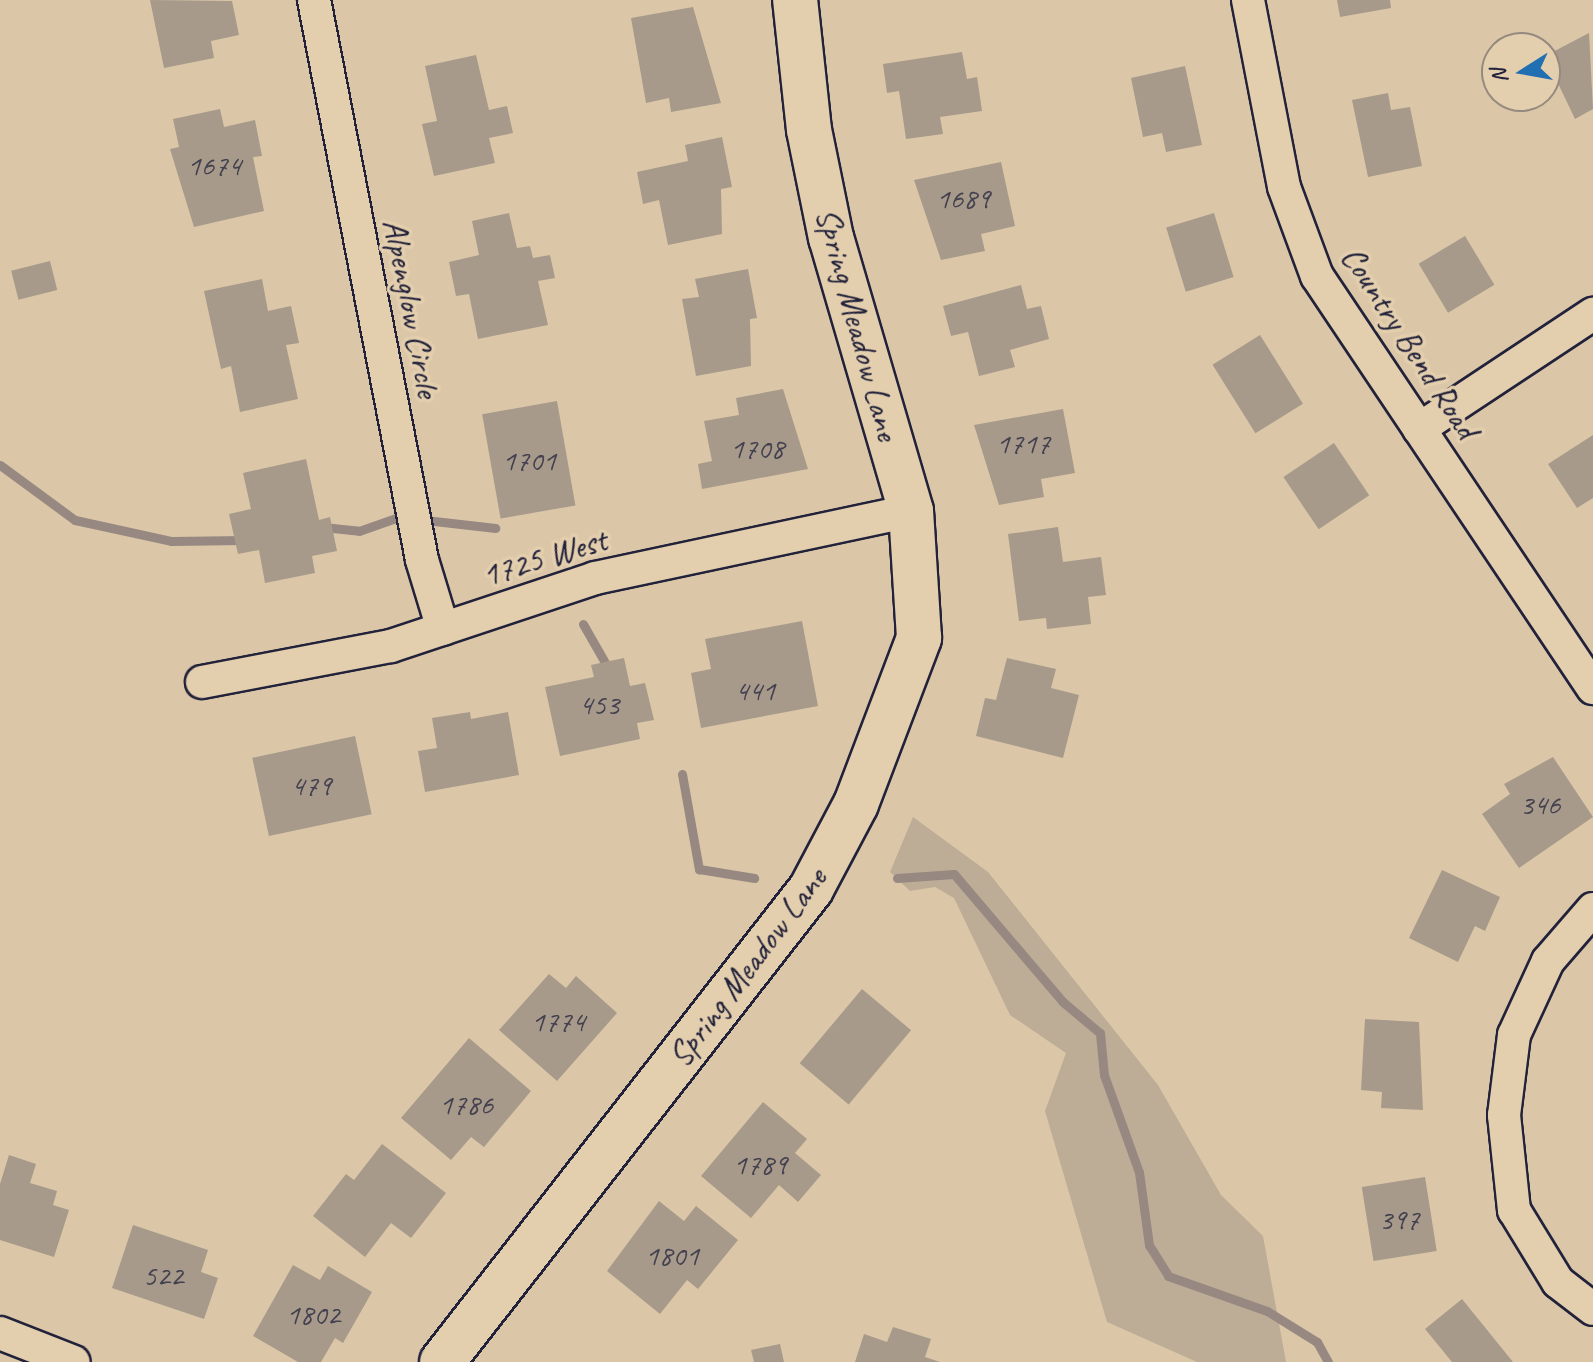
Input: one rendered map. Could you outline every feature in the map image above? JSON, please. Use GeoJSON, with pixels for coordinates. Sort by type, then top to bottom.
{"type":"FeatureCollection","features":[{"type":"Feature","properties":{"kind":"street","name":"Alpenglow Circle"},"geometry":{"type":"LineString","coordinates":[[314,0],[422,560],[443,629]]}},
{"type":"Feature","properties":{"kind":"street","name":"Spring Meadow Lane"},"geometry":{"type":"LineString","coordinates":[[442,1362],[811,889],[856,804],[919,638],[911,511],[831,238],[809,130],[795,0]]}},
{"type":"Feature","properties":{"kind":"street","name":"Country Bend Road"},"geometry":{"type":"LineString","coordinates":[[1248,0],[1284,187],[1317,276],[1593,688]]}},
{"type":"Feature","properties":{"kind":"street"},"geometry":{"type":"LineString","coordinates":[[1419,429],[1593,314]]}},
{"type":"Feature","properties":{"kind":"street","name":"1725 West"},"geometry":{"type":"LineString","coordinates":[[202,682],[391,646],[595,578],[911,511]]}},
{"type":"Feature","properties":{"kind":"street"},"geometry":{"type":"LineString","coordinates":[[1593,909],[1548,961],[1514,1035],[1504,1115],[1514,1210],[1558,1282],[1593,1309]]}},
{"type":"Feature","properties":{"kind":"street"},"geometry":{"type":"LineString","coordinates":[[0,1333],[74,1362]]}},
{"type":"Feature","properties":{"kind":"shaded area"},"geometry":{"type":"Polygon","coordinates":[[[913,817],[988,872],[1158,1085],[1221,1195],[1263,1236],[1286,1362],[1197,1362],[1107,1322],[1045,1111],[1066,1053],[1010,1015],[954,898],[935,887],[910,891],[890,872],[913,817]]]}},
{"type":"Feature","properties":{"kind":"building"},"geometry":{"type":"Polygon","coordinates":[[[150,0],[232,1],[239,35],[211,41],[214,58],[164,68],[150,0]]]}},
{"type":"Feature","properties":{"kind":"building"},"geometry":{"type":"Polygon","coordinates":[[[1337,0],[1390,0],[1391,8],[1340,17],[1337,0]]]}},
{"type":"Feature","properties":{"kind":"building"},"geometry":{"type":"Polygon","coordinates":[[[693,7],[721,103],[671,112],[669,98],[646,103],[631,18],[693,7]]]}},
{"type":"Feature","properties":{"kind":"building"},"geometry":{"type":"Polygon","coordinates":[[[1589,33],[1593,109],[1575,119],[1561,90],[1561,48],[1589,33]]]}},
{"type":"Feature","properties":{"kind":"building"},"geometry":{"type":"Polygon","coordinates":[[[962,52],[967,79],[977,77],[982,111],[940,117],[943,134],[906,139],[899,91],[887,93],[883,64],[962,52]]]}},
{"type":"Feature","properties":{"kind":"building"},"geometry":{"type":"Polygon","coordinates":[[[476,55],[489,110],[507,106],[513,133],[489,138],[495,163],[434,176],[422,124],[437,121],[425,66],[476,55]]]}},
{"type":"Feature","properties":{"kind":"building"},"geometry":{"type":"Polygon","coordinates":[[[1185,66],[1202,145],[1166,152],[1162,133],[1143,137],[1131,78],[1185,66]]]}},
{"type":"Feature","properties":{"kind":"building"},"geometry":{"type":"Polygon","coordinates":[[[1388,93],[1391,110],[1410,107],[1422,166],[1368,177],[1352,100],[1388,93]]]}},
{"type":"Feature","properties":{"kind":"building"},"geometry":{"type":"Polygon","coordinates":[[[220,109],[224,127],[255,120],[262,156],[253,157],[264,211],[194,227],[170,149],[179,147],[173,119],[220,109]]]}},
{"type":"Feature","properties":{"kind":"building"},"geometry":{"type":"Polygon","coordinates":[[[722,137],[732,187],[721,189],[722,234],[668,245],[659,200],[643,204],[637,172],[688,161],[685,145],[722,137]]]}},
{"type":"Feature","properties":{"kind":"building"},"geometry":{"type":"Polygon","coordinates":[[[1001,162],[1015,226],[981,234],[985,251],[941,260],[914,180],[1001,162]]]}},
{"type":"Feature","properties":{"kind":"building"},"geometry":{"type":"Polygon","coordinates":[[[509,213],[517,248],[530,246],[533,258],[550,255],[555,278],[538,281],[548,325],[478,339],[469,294],[456,296],[449,262],[479,255],[472,221],[509,213]]]}},
{"type":"Feature","properties":{"kind":"building"},"geometry":{"type":"Polygon","coordinates":[[[1214,213],[1234,277],[1186,292],[1166,228],[1214,213]]]}},
{"type":"Feature","properties":{"kind":"building"},"geometry":{"type":"Polygon","coordinates":[[[1465,236],[1494,285],[1448,313],[1419,264],[1465,236]]]}},
{"type":"Feature","properties":{"kind":"building"},"geometry":{"type":"Polygon","coordinates":[[[50,261],[57,290],[18,300],[11,271],[50,261]]]}},
{"type":"Feature","properties":{"kind":"building"},"geometry":{"type":"Polygon","coordinates":[[[748,269],[757,318],[750,319],[751,366],[696,376],[682,299],[699,297],[695,279],[748,269]]]}},
{"type":"Feature","properties":{"kind":"building"},"geometry":{"type":"Polygon","coordinates":[[[262,279],[268,311],[291,306],[299,343],[286,345],[298,399],[240,412],[231,366],[221,369],[204,291],[262,279]]]}},
{"type":"Feature","properties":{"kind":"building"},"geometry":{"type":"Polygon","coordinates":[[[1021,285],[1027,309],[1041,306],[1049,339],[1010,350],[1015,367],[979,376],[968,332],[951,336],[943,306],[1021,285]]]}},
{"type":"Feature","properties":{"kind":"building"},"geometry":{"type":"Polygon","coordinates":[[[1260,335],[1303,404],[1255,433],[1213,365],[1260,335]]]}},
{"type":"Feature","properties":{"kind":"building"},"geometry":{"type":"Polygon","coordinates":[[[783,389],[808,469],[702,489],[698,464],[712,461],[704,421],[739,415],[736,398],[783,389]]]}},
{"type":"Feature","properties":{"kind":"building"},"geometry":{"type":"Polygon","coordinates":[[[557,401],[575,505],[501,519],[482,414],[557,401]]]}},
{"type":"Feature","properties":{"kind":"building"},"geometry":{"type":"Polygon","coordinates":[[[1063,409],[1075,473],[1041,479],[1044,497],[999,505],[974,425],[1063,409]]]}},
{"type":"Feature","properties":{"kind":"building"},"geometry":{"type":"Polygon","coordinates":[[[1593,435],[1593,498],[1577,508],[1548,464],[1593,435]]]}},
{"type":"Feature","properties":{"kind":"building"},"geometry":{"type":"Polygon","coordinates":[[[1334,443],[1369,495],[1319,529],[1283,477],[1334,443]]]}},
{"type":"Feature","properties":{"kind":"building"},"geometry":{"type":"Polygon","coordinates":[[[306,459],[319,520],[330,517],[337,551],[312,556],[315,573],[265,583],[259,550],[238,554],[229,514],[251,509],[243,473],[306,459]]]}},
{"type":"Feature","properties":{"kind":"building"},"geometry":{"type":"Polygon","coordinates":[[[1058,527],[1063,562],[1101,557],[1106,595],[1088,597],[1091,624],[1047,629],[1046,618],[1019,621],[1008,534],[1058,527]]]}},
{"type":"Feature","properties":{"kind":"building"},"geometry":{"type":"Polygon","coordinates":[[[802,621],[818,706],[701,728],[691,673],[711,669],[705,639],[802,621]]]}},
{"type":"Feature","properties":{"kind":"building"},"geometry":{"type":"Polygon","coordinates":[[[624,658],[630,686],[645,683],[654,720],[637,723],[640,739],[560,756],[545,687],[594,677],[591,665],[624,658]]]}},
{"type":"Feature","properties":{"kind":"building"},"geometry":{"type":"Polygon","coordinates":[[[1007,658],[1056,669],[1051,688],[1079,695],[1063,758],[976,736],[985,698],[996,700],[1007,658]]]}},
{"type":"Feature","properties":{"kind":"building"},"geometry":{"type":"Polygon","coordinates":[[[470,712],[471,719],[508,712],[519,775],[425,792],[418,751],[437,748],[432,718],[470,712]]]}},
{"type":"Feature","properties":{"kind":"building"},"geometry":{"type":"Polygon","coordinates":[[[355,736],[372,814],[269,836],[252,758],[355,736]]]}},
{"type":"Feature","properties":{"kind":"building"},"geometry":{"type":"Polygon","coordinates":[[[1553,757],[1593,817],[1519,868],[1482,814],[1510,794],[1504,784],[1553,757]]]}},
{"type":"Feature","properties":{"kind":"building"},"geometry":{"type":"Polygon","coordinates":[[[1442,870],[1500,897],[1485,931],[1475,926],[1458,962],[1409,938],[1442,870]]]}},
{"type":"Feature","properties":{"kind":"building"},"geometry":{"type":"Polygon","coordinates":[[[549,974],[566,988],[576,976],[617,1013],[557,1081],[499,1030],[549,974]]]}},
{"type":"Feature","properties":{"kind":"building"},"geometry":{"type":"Polygon","coordinates":[[[862,989],[911,1030],[849,1104],[800,1063],[862,989]]]}},
{"type":"Feature","properties":{"kind":"building"},"geometry":{"type":"Polygon","coordinates":[[[1365,1019],[1419,1022],[1423,1110],[1381,1108],[1382,1092],[1361,1090],[1365,1019]]]}},
{"type":"Feature","properties":{"kind":"building"},"geometry":{"type":"Polygon","coordinates":[[[469,1038],[531,1091],[484,1147],[471,1137],[451,1160],[401,1118],[469,1038]]]}},
{"type":"Feature","properties":{"kind":"building"},"geometry":{"type":"Polygon","coordinates":[[[763,1102],[807,1139],[795,1153],[821,1175],[798,1202],[779,1185],[751,1218],[701,1176],[763,1102]]]}},
{"type":"Feature","properties":{"kind":"building"},"geometry":{"type":"Polygon","coordinates":[[[382,1144],[446,1193],[411,1238],[391,1223],[365,1257],[313,1216],[346,1174],[354,1180],[382,1144]]]}},
{"type":"Feature","properties":{"kind":"building"},"geometry":{"type":"Polygon","coordinates":[[[9,1155],[36,1164],[30,1183],[57,1191],[53,1205],[69,1210],[54,1257],[0,1240],[0,1184],[9,1155]]]}},
{"type":"Feature","properties":{"kind":"building"},"geometry":{"type":"Polygon","coordinates":[[[1425,1177],[1437,1251],[1374,1261],[1362,1187],[1425,1177]]]}},
{"type":"Feature","properties":{"kind":"building"},"geometry":{"type":"Polygon","coordinates":[[[659,1201],[684,1221],[696,1206],[738,1240],[698,1289],[687,1280],[660,1314],[607,1271],[659,1201]]]}},
{"type":"Feature","properties":{"kind":"building"},"geometry":{"type":"Polygon","coordinates":[[[133,1225],[208,1250],[201,1272],[218,1278],[204,1319],[112,1288],[133,1225]]]}},
{"type":"Feature","properties":{"kind":"building"},"geometry":{"type":"Polygon","coordinates":[[[293,1265],[320,1280],[328,1266],[372,1292],[343,1343],[335,1338],[321,1362],[298,1362],[253,1336],[293,1265]]]}},
{"type":"Feature","properties":{"kind":"building"},"geometry":{"type":"Polygon","coordinates":[[[1462,1299],[1513,1362],[1452,1362],[1425,1329],[1462,1299]]]}},
{"type":"Feature","properties":{"kind":"building"},"geometry":{"type":"Polygon","coordinates":[[[893,1327],[931,1339],[925,1357],[940,1362],[855,1362],[864,1334],[887,1342],[893,1327]]]}},
{"type":"Feature","properties":{"kind":"building"},"geometry":{"type":"Polygon","coordinates":[[[780,1344],[784,1362],[754,1362],[751,1350],[780,1344]]]}},
{"type":"Feature","properties":{"kind":"waterway"},"geometry":{"type":"LineString","coordinates":[[0,465],[75,520],[171,541],[244,540]]}},
{"type":"Feature","properties":{"kind":"waterway"},"geometry":{"type":"LineString","coordinates":[[323,527],[359,531],[399,517],[495,528]]}},
{"type":"Feature","properties":{"kind":"waterway"},"geometry":{"type":"LineString","coordinates":[[583,624],[611,673]]}},
{"type":"Feature","properties":{"kind":"waterway"},"geometry":{"type":"LineString","coordinates":[[682,774],[699,869],[754,878]]}},
{"type":"Feature","properties":{"kind":"waterway"},"geometry":{"type":"LineString","coordinates":[[897,878],[954,874],[1063,1002],[1100,1033],[1104,1075],[1139,1172],[1149,1245],[1168,1276],[1267,1311],[1317,1342],[1328,1362]]}}]}
